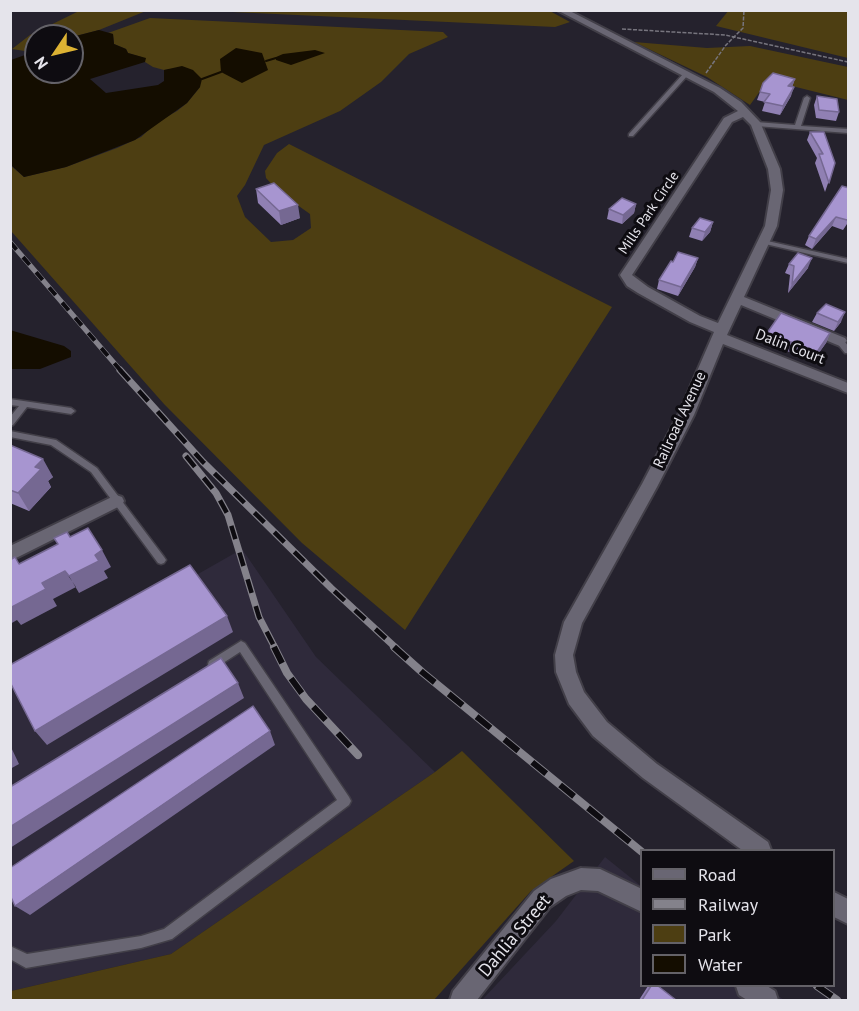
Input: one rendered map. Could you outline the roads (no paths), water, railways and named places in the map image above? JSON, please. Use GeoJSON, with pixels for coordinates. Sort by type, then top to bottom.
{"type":"FeatureCollection","features":[{"type":"Feature","properties":{"kind":"street","name":"Railroad Avenue"},"geometry":{"type":"LineString","coordinates":[[561,10],[724,94],[756,124],[777,181],[774,216],[686,415],[649,487],[573,622],[564,655],[566,672],[576,698],[600,729],[650,771],[759,849]]}},
{"type":"Feature","properties":{"kind":"street","name":"Mills Park Circle"},"geometry":{"type":"LineString","coordinates":[[721,334],[643,290],[632,283],[626,274],[683,187],[715,144],[728,120],[745,112]]}},
{"type":"Feature","properties":{"kind":"street"},"geometry":{"type":"LineString","coordinates":[[738,299],[844,346]]}},
{"type":"Feature","properties":{"kind":"street","name":"Dalin Court"},"geometry":{"type":"LineString","coordinates":[[721,334],[849,388]]}},
{"type":"Feature","properties":{"kind":"street"},"geometry":{"type":"LineString","coordinates":[[10,554],[116,501]]}},
{"type":"Feature","properties":{"kind":"street","name":"Dahlia Street"},"geometry":{"type":"LineString","coordinates":[[462,1000],[542,899],[558,887],[581,879],[600,880],[640,900]]}},
{"type":"Feature","properties":{"kind":"street"},"geometry":{"type":"LineString","coordinates":[[835,904],[849,913]]}},
{"type":"Feature","properties":{"kind":"street"},"geometry":{"type":"LineString","coordinates":[[749,987],[766,1000]]}},
{"type":"Feature","properties":{"kind":"lane"},"geometry":{"type":"LineString","coordinates":[[632,135],[692,77]]}},
{"type":"Feature","properties":{"kind":"lane"},"geometry":{"type":"LineString","coordinates":[[798,126],[807,98]]}},
{"type":"Feature","properties":{"kind":"lane"},"geometry":{"type":"LineString","coordinates":[[756,124],[849,131]]}},
{"type":"Feature","properties":{"kind":"lane"},"geometry":{"type":"LineString","coordinates":[[763,242],[849,261]]}},
{"type":"Feature","properties":{"kind":"lane"},"geometry":{"type":"LineString","coordinates":[[10,402],[71,411]]}},
{"type":"Feature","properties":{"kind":"lane"},"geometry":{"type":"LineString","coordinates":[[10,423],[25,404]]}},
{"type":"Feature","properties":{"kind":"lane"},"geometry":{"type":"LineString","coordinates":[[10,434],[54,442],[94,470],[161,560]]}},
{"type":"Feature","properties":{"kind":"lane"},"geometry":{"type":"LineString","coordinates":[[10,952],[26,961],[141,942],[167,934],[345,801],[241,646],[202,670]]}},
{"type":"Feature","properties":{"kind":"water"},"geometry":{"type":"Polygon","coordinates":[[[99,30],[113,34],[114,44],[126,49],[128,53],[146,58],[145,62],[90,79],[106,93],[158,85],[164,81],[164,70],[182,66],[193,70],[202,79],[200,87],[187,103],[135,140],[66,167],[24,177],[11,165],[11,60],[24,55],[24,84],[84,84],[84,34],[99,30]]]}},
{"type":"Feature","properties":{"kind":"water"},"geometry":{"type":"Polygon","coordinates":[[[236,48],[262,53],[268,70],[242,83],[221,72],[220,59],[236,48]]]}},
{"type":"Feature","properties":{"kind":"water"},"geometry":{"type":"Polygon","coordinates":[[[315,50],[325,53],[291,65],[276,60],[276,57],[283,54],[315,50]]]}},
{"type":"Feature","properties":{"kind":"water"},"geometry":{"type":"Polygon","coordinates":[[[10,330],[64,346],[71,351],[71,357],[40,369],[11,369],[10,330]]]}},
{"type":"Feature","properties":{"kind":"waterway"},"geometry":{"type":"LineString","coordinates":[[266,61],[276,58]]}},
{"type":"Feature","properties":{"kind":"waterway"},"geometry":{"type":"LineString","coordinates":[[202,79],[221,72]]}},
{"type":"Feature","properties":{"kind":"railway"},"geometry":{"type":"LineString","coordinates":[[10,242],[121,371]]}},
{"type":"Feature","properties":{"kind":"railway"},"geometry":{"type":"LineString","coordinates":[[120,370],[203,462],[331,588],[396,648]]}},
{"type":"Feature","properties":{"kind":"railway"},"geometry":{"type":"LineString","coordinates":[[186,456],[216,493],[228,515],[259,617],[275,648]]}},
{"type":"Feature","properties":{"kind":"railway"},"geometry":{"type":"LineString","coordinates":[[274,647],[287,673],[306,699],[358,755]]}},
{"type":"Feature","properties":{"kind":"railway"},"geometry":{"type":"LineString","coordinates":[[394,647],[640,850]]}},
{"type":"Feature","properties":{"kind":"railway"},"geometry":{"type":"LineString","coordinates":[[818,987],[837,1000]]}}]}
